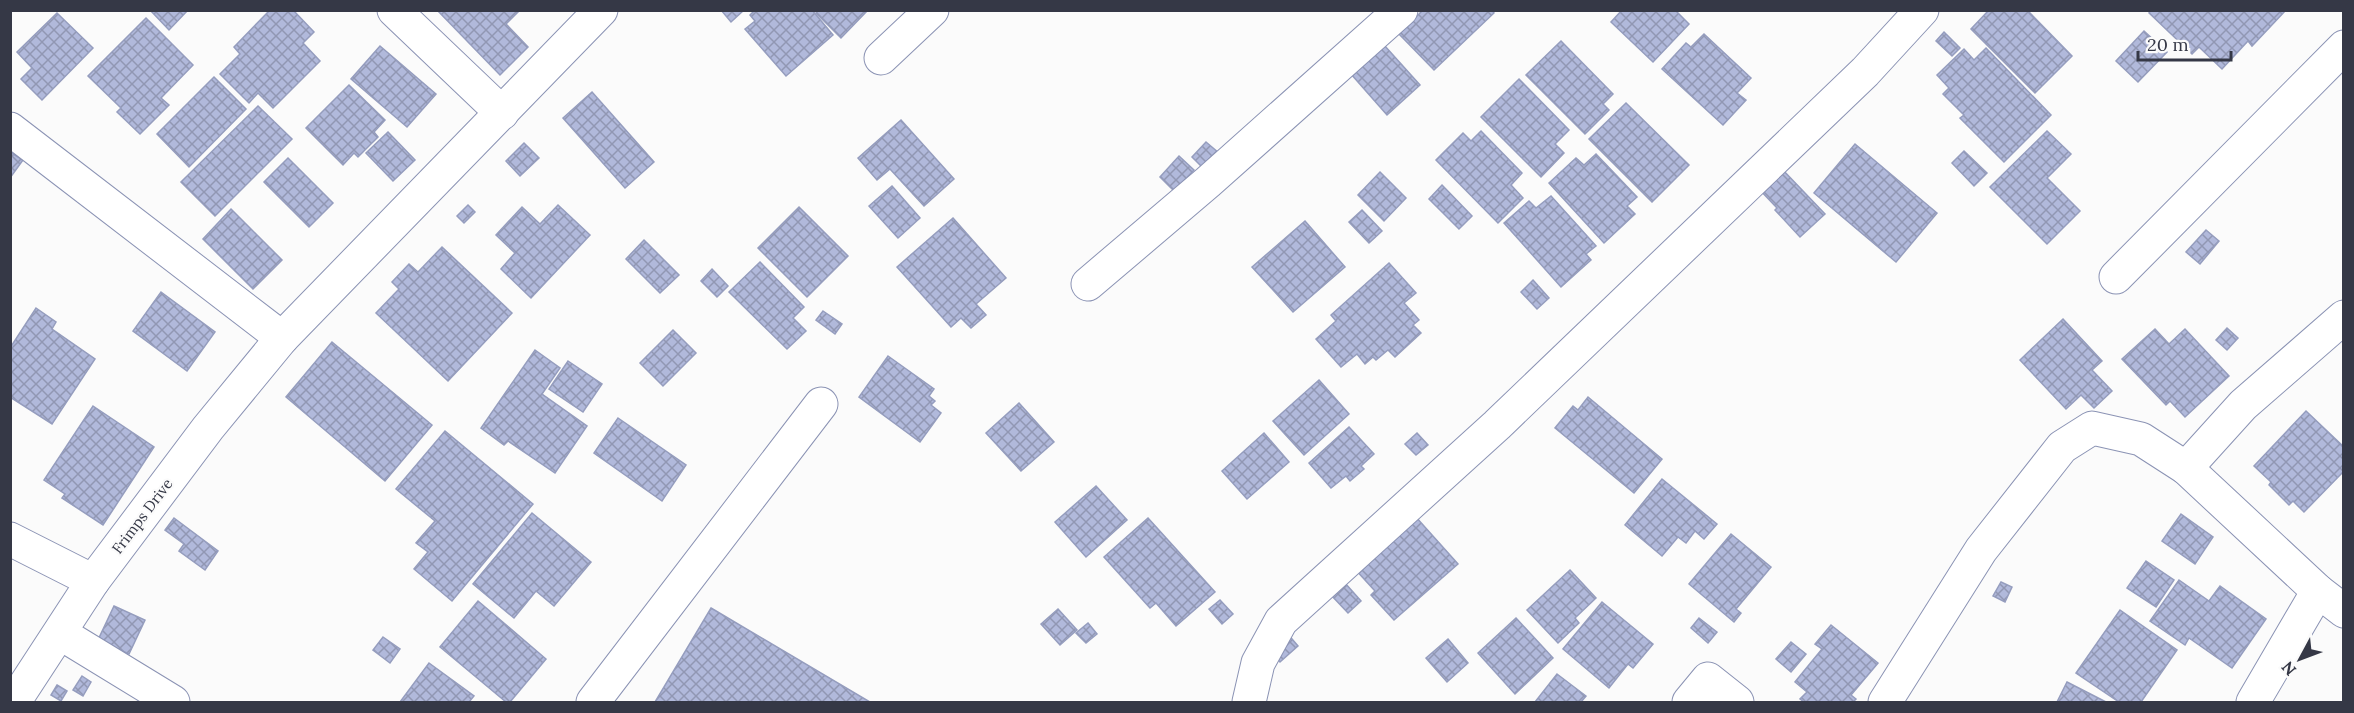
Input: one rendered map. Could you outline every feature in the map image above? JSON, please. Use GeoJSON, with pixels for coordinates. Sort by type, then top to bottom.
{"type":"FeatureCollection","features":[{"type":"Feature","properties":{"kind":"street"},"geometry":{"type":"LineString","coordinates":[[394,10],[502,113]]}},
{"type":"Feature","properties":{"kind":"street","name":"Frimps Drive"},"geometry":{"type":"LineString","coordinates":[[14,702],[93,581],[208,428],[282,338],[601,10]]}},
{"type":"Feature","properties":{"kind":"street"},"geometry":{"type":"LineString","coordinates":[[881,58],[932,10]]}},
{"type":"Feature","properties":{"kind":"street"},"geometry":{"type":"LineString","coordinates":[[1088,284],[1208,182],[1401,10]]}},
{"type":"Feature","properties":{"kind":"street"},"geometry":{"type":"LineString","coordinates":[[1249,702],[1258,663],[1281,621],[1497,425],[1865,72],[1922,10]]}},
{"type":"Feature","properties":{"kind":"street"},"geometry":{"type":"LineString","coordinates":[[2116,277],[2343,47]]}},
{"type":"Feature","properties":{"kind":"street"},"geometry":{"type":"LineString","coordinates":[[10,129],[282,338]]}},
{"type":"Feature","properties":{"kind":"street"},"geometry":{"type":"LineString","coordinates":[[2186,468],[2243,405],[2343,317]]}},
{"type":"Feature","properties":{"kind":"street"},"geometry":{"type":"LineString","coordinates":[[593,702],[820,404]]}},
{"type":"Feature","properties":{"kind":"street"},"geometry":{"type":"LineString","coordinates":[[1885,702],[1981,550],[2062,447],[2092,428],[2141,440],[2186,468],[2318,591],[2343,611]]}},
{"type":"Feature","properties":{"kind":"street"},"geometry":{"type":"LineString","coordinates":[[10,539],[93,581]]}},
{"type":"Feature","properties":{"kind":"street"},"geometry":{"type":"LineString","coordinates":[[2253,702],[2318,591]]}},
{"type":"Feature","properties":{"kind":"street"},"geometry":{"type":"LineString","coordinates":[[60,633],[173,702]]}},
{"type":"Feature","properties":{"kind":"street"},"geometry":{"type":"LineString","coordinates":[[1689,702],[1708,679],[1737,702]]}},
{"type":"Feature","properties":{"kind":"building"},"geometry":{"type":"Polygon","coordinates":[[[150,10],[188,10],[169,30],[150,10]]]}},
{"type":"Feature","properties":{"kind":"building"},"geometry":{"type":"Polygon","coordinates":[[[270,10],[293,10],[314,32],[303,43],[320,61],[273,108],[258,93],[249,103],[220,74],[240,54],[234,47],[270,10]]]}},
{"type":"Feature","properties":{"kind":"building"},"geometry":{"type":"Polygon","coordinates":[[[437,10],[520,10],[506,24],[528,47],[500,75],[437,10]]]}},
{"type":"Feature","properties":{"kind":"building"},"geometry":{"type":"Polygon","coordinates":[[[721,10],[744,10],[731,22],[721,10]]]}},
{"type":"Feature","properties":{"kind":"building"},"geometry":{"type":"Polygon","coordinates":[[[755,10],[812,10],[833,35],[786,76],[745,29],[755,21],[750,15],[755,10]]]}},
{"type":"Feature","properties":{"kind":"building"},"geometry":{"type":"Polygon","coordinates":[[[819,10],[868,10],[841,38],[816,13],[819,10]]]}},
{"type":"Feature","properties":{"kind":"building"},"geometry":{"type":"Polygon","coordinates":[[[1423,10],[1492,10],[1494,13],[1434,70],[1399,34],[1423,10]]]}},
{"type":"Feature","properties":{"kind":"building"},"geometry":{"type":"Polygon","coordinates":[[[1622,10],[1675,10],[1689,24],[1653,62],[1611,22],[1622,10]]]}},
{"type":"Feature","properties":{"kind":"building"},"geometry":{"type":"Polygon","coordinates":[[[1989,10],[2027,10],[2072,56],[2035,93],[1971,29],[1989,10]]]}},
{"type":"Feature","properties":{"kind":"building"},"geometry":{"type":"Polygon","coordinates":[[[2151,10],[2286,10],[2252,46],[2248,41],[2222,69],[2199,47],[2192,54],[2149,13],[2151,10]]]}},
{"type":"Feature","properties":{"kind":"building"},"geometry":{"type":"Polygon","coordinates":[[[57,13],[93,48],[42,100],[21,79],[32,68],[17,52],[57,13]]]}},
{"type":"Feature","properties":{"kind":"building"},"geometry":{"type":"Polygon","coordinates":[[[146,18],[193,65],[161,98],[169,105],[140,134],[117,112],[121,108],[88,76],[146,18]]]}},
{"type":"Feature","properties":{"kind":"building"},"geometry":{"type":"Polygon","coordinates":[[[2144,31],[2167,52],[2138,82],[2116,61],[2144,31]]]}},
{"type":"Feature","properties":{"kind":"building"},"geometry":{"type":"Polygon","coordinates":[[[1944,32],[1960,48],[1952,56],[1936,41],[1944,32]]]}},
{"type":"Feature","properties":{"kind":"building"},"geometry":{"type":"Polygon","coordinates":[[[1704,34],[1751,78],[1737,93],[1746,100],[1723,125],[1662,69],[1686,43],[1691,47],[1704,34]]]}},
{"type":"Feature","properties":{"kind":"building"},"geometry":{"type":"Polygon","coordinates":[[[1561,41],[1613,94],[1603,104],[1609,110],[1585,134],[1526,75],[1561,41]]]}},
{"type":"Feature","properties":{"kind":"building"},"geometry":{"type":"Polygon","coordinates":[[[1384,45],[1420,85],[1387,115],[1351,74],[1384,45]]]}},
{"type":"Feature","properties":{"kind":"building"},"geometry":{"type":"Polygon","coordinates":[[[380,46],[436,94],[407,127],[351,79],[380,46]]]}},
{"type":"Feature","properties":{"kind":"building"},"geometry":{"type":"Polygon","coordinates":[[[1986,48],[2051,115],[2004,162],[1960,118],[1964,115],[1943,94],[1949,88],[1937,75],[1964,49],[1974,60],[1986,48]]]}},
{"type":"Feature","properties":{"kind":"building"},"geometry":{"type":"Polygon","coordinates":[[[214,77],[246,109],[189,167],[157,134],[214,77]]]}},
{"type":"Feature","properties":{"kind":"building"},"geometry":{"type":"Polygon","coordinates":[[[1519,79],[1569,130],[1555,144],[1564,153],[1541,177],[1481,117],[1519,79]]]}},
{"type":"Feature","properties":{"kind":"building"},"geometry":{"type":"Polygon","coordinates":[[[349,85],[385,120],[374,132],[378,137],[358,157],[354,153],[343,165],[306,128],[349,85]]]}},
{"type":"Feature","properties":{"kind":"building"},"geometry":{"type":"Polygon","coordinates":[[[592,92],[654,162],[625,188],[563,118],[592,92]]]}},
{"type":"Feature","properties":{"kind":"building"},"geometry":{"type":"Polygon","coordinates":[[[1626,103],[1689,165],[1652,202],[1589,139],[1626,103]]]}},
{"type":"Feature","properties":{"kind":"building"},"geometry":{"type":"Polygon","coordinates":[[[258,106],[292,139],[215,216],[181,182],[258,106]]]}},
{"type":"Feature","properties":{"kind":"building"},"geometry":{"type":"Polygon","coordinates":[[[901,120],[954,179],[924,206],[890,169],[877,180],[858,158],[901,120]]]}},
{"type":"Feature","properties":{"kind":"building"},"geometry":{"type":"Polygon","coordinates":[[[1481,131],[1522,173],[1511,185],[1523,198],[1498,223],[1436,160],[1463,133],[1471,141],[1481,131]]]}},
{"type":"Feature","properties":{"kind":"building"},"geometry":{"type":"Polygon","coordinates":[[[2047,131],[2071,154],[2047,178],[2080,211],[2047,244],[1990,187],[2047,131]]]}},
{"type":"Feature","properties":{"kind":"building"},"geometry":{"type":"Polygon","coordinates":[[[388,132],[415,160],[393,181],[366,153],[388,132]]]}},
{"type":"Feature","properties":{"kind":"building"},"geometry":{"type":"Polygon","coordinates":[[[1206,142],[1219,153],[1204,169],[1192,157],[1206,142]]]}},
{"type":"Feature","properties":{"kind":"building"},"geometry":{"type":"Polygon","coordinates":[[[524,143],[539,158],[520,176],[506,161],[524,143]]]}},
{"type":"Feature","properties":{"kind":"building"},"geometry":{"type":"Polygon","coordinates":[[[1855,144],[1937,213],[1896,262],[1814,193],[1855,144]]]}},
{"type":"Feature","properties":{"kind":"building"},"geometry":{"type":"Polygon","coordinates":[[[1964,151],[1987,173],[1974,186],[1952,163],[1964,151]]]}},
{"type":"Feature","properties":{"kind":"building"},"geometry":{"type":"Polygon","coordinates":[[[10,152],[23,160],[10,178],[10,152]]]}},
{"type":"Feature","properties":{"kind":"building"},"geometry":{"type":"Polygon","coordinates":[[[1596,154],[1637,197],[1627,206],[1635,214],[1604,243],[1549,183],[1576,158],[1584,165],[1596,154]]]}},
{"type":"Feature","properties":{"kind":"building"},"geometry":{"type":"Polygon","coordinates":[[[1179,156],[1194,170],[1174,191],[1160,177],[1179,156]]]}},
{"type":"Feature","properties":{"kind":"building"},"geometry":{"type":"Polygon","coordinates":[[[288,158],[333,203],[309,227],[264,182],[288,158]]]}},
{"type":"Feature","properties":{"kind":"building"},"geometry":{"type":"Polygon","coordinates":[[[1781,168],[1825,214],[1800,237],[1759,189],[1781,168]]]}},
{"type":"Feature","properties":{"kind":"building"},"geometry":{"type":"Polygon","coordinates":[[[1380,172],[1406,198],[1384,221],[1358,195],[1380,172]]]}},
{"type":"Feature","properties":{"kind":"building"},"geometry":{"type":"Polygon","coordinates":[[[1442,185],[1472,216],[1459,229],[1429,199],[1442,185]]]}},
{"type":"Feature","properties":{"kind":"building"},"geometry":{"type":"Polygon","coordinates":[[[892,186],[920,218],[898,238],[869,206],[892,186]]]}},
{"type":"Feature","properties":{"kind":"building"},"geometry":{"type":"Polygon","coordinates":[[[1551,196],[1596,246],[1586,254],[1591,260],[1561,287],[1504,223],[1529,201],[1536,208],[1551,196]]]}},
{"type":"Feature","properties":{"kind":"building"},"geometry":{"type":"Polygon","coordinates":[[[468,205],[475,212],[464,223],[457,216],[468,205]]]}},
{"type":"Feature","properties":{"kind":"building"},"geometry":{"type":"Polygon","coordinates":[[[558,205],[590,235],[531,298],[501,269],[515,253],[496,235],[522,207],[540,224],[558,205]]]}},
{"type":"Feature","properties":{"kind":"building"},"geometry":{"type":"Polygon","coordinates":[[[799,207],[848,256],[807,297],[758,248],[799,207]]]}},
{"type":"Feature","properties":{"kind":"building"},"geometry":{"type":"Polygon","coordinates":[[[231,209],[282,260],[253,289],[203,239],[231,209]]]}},
{"type":"Feature","properties":{"kind":"building"},"geometry":{"type":"Polygon","coordinates":[[[1362,210],[1382,231],[1369,243],[1349,222],[1362,210]]]}},
{"type":"Feature","properties":{"kind":"building"},"geometry":{"type":"Polygon","coordinates":[[[953,218],[1006,278],[976,304],[986,315],[971,328],[961,318],[951,327],[897,267],[953,218]]]}},
{"type":"Feature","properties":{"kind":"building"},"geometry":{"type":"Polygon","coordinates":[[[1305,221],[1345,267],[1293,312],[1252,267],[1305,221]]]}},
{"type":"Feature","properties":{"kind":"building"},"geometry":{"type":"Polygon","coordinates":[[[2206,230],[2219,241],[2200,264],[2186,252],[2206,230]]]}},
{"type":"Feature","properties":{"kind":"building"},"geometry":{"type":"Polygon","coordinates":[[[644,240],[679,275],[660,293],[626,259],[644,240]]]}},
{"type":"Feature","properties":{"kind":"building"},"geometry":{"type":"Polygon","coordinates":[[[442,247],[512,313],[448,381],[376,313],[399,289],[392,282],[409,264],[418,272],[442,247]]]}},
{"type":"Feature","properties":{"kind":"building"},"geometry":{"type":"Polygon","coordinates":[[[760,262],[804,307],[793,318],[806,331],[787,349],[729,292],[760,262]]]}},
{"type":"Feature","properties":{"kind":"building"},"geometry":{"type":"Polygon","coordinates":[[[1389,263],[1416,293],[1404,303],[1419,320],[1413,325],[1421,333],[1395,357],[1388,350],[1376,360],[1373,357],[1365,364],[1357,354],[1341,367],[1316,339],[1336,321],[1331,315],[1389,263]]]}},
{"type":"Feature","properties":{"kind":"building"},"geometry":{"type":"Polygon","coordinates":[[[712,269],[728,286],[717,297],[701,281],[712,269]]]}},
{"type":"Feature","properties":{"kind":"building"},"geometry":{"type":"Polygon","coordinates":[[[1533,280],[1549,298],[1537,309],[1521,292],[1533,280]]]}},
{"type":"Feature","properties":{"kind":"building"},"geometry":{"type":"Polygon","coordinates":[[[161,292],[215,332],[187,371],[133,331],[161,292]]]}},
{"type":"Feature","properties":{"kind":"building"},"geometry":{"type":"Polygon","coordinates":[[[36,308],[56,322],[52,329],[95,359],[52,424],[10,397],[10,348],[36,308]]]}},
{"type":"Feature","properties":{"kind":"building"},"geometry":{"type":"Polygon","coordinates":[[[823,311],[842,324],[835,334],[816,320],[823,311]]]}},
{"type":"Feature","properties":{"kind":"building"},"geometry":{"type":"Polygon","coordinates":[[[2063,319],[2102,361],[2092,370],[2112,391],[2094,408],[2081,395],[2066,409],[2020,360],[2063,319]]]}},
{"type":"Feature","properties":{"kind":"building"},"geometry":{"type":"Polygon","coordinates":[[[2227,328],[2238,338],[2227,350],[2216,340],[2227,328]]]}},
{"type":"Feature","properties":{"kind":"building"},"geometry":{"type":"Polygon","coordinates":[[[2155,329],[2169,344],[2185,329],[2229,376],[2185,417],[2170,401],[2166,405],[2122,359],[2155,329]]]}},
{"type":"Feature","properties":{"kind":"building"},"geometry":{"type":"Polygon","coordinates":[[[673,330],[696,353],[663,386],[640,363],[673,330]]]}},
{"type":"Feature","properties":{"kind":"building"},"geometry":{"type":"Polygon","coordinates":[[[332,342],[432,425],[385,481],[286,397],[332,342]]]}},
{"type":"Feature","properties":{"kind":"building"},"geometry":{"type":"Polygon","coordinates":[[[535,350],[560,368],[542,394],[587,426],[555,473],[508,441],[504,445],[481,428],[535,350]]]}},
{"type":"Feature","properties":{"kind":"building"},"geometry":{"type":"Polygon","coordinates":[[[888,356],[934,389],[929,396],[935,401],[931,405],[941,413],[920,442],[859,397],[888,356]]]}},
{"type":"Feature","properties":{"kind":"building"},"geometry":{"type":"Polygon","coordinates":[[[568,361],[602,384],[583,412],[549,389],[568,361]]]}},
{"type":"Feature","properties":{"kind":"building"},"geometry":{"type":"Polygon","coordinates":[[[1319,380],[1349,414],[1304,455],[1273,421],[1319,380]]]}},
{"type":"Feature","properties":{"kind":"building"},"geometry":{"type":"Polygon","coordinates":[[[1588,397],[1662,459],[1634,493],[1555,428],[1573,406],[1578,410],[1588,397]]]}},
{"type":"Feature","properties":{"kind":"building"},"geometry":{"type":"Polygon","coordinates":[[[1019,403],[1054,442],[1021,471],[986,433],[1019,403]]]}},
{"type":"Feature","properties":{"kind":"building"},"geometry":{"type":"Polygon","coordinates":[[[93,406],[154,447],[103,525],[62,498],[65,494],[44,480],[93,406]]]}},
{"type":"Feature","properties":{"kind":"building"},"geometry":{"type":"Polygon","coordinates":[[[2306,411],[2344,447],[2344,471],[2304,512],[2293,501],[2289,505],[2269,485],[2271,482],[2254,466],[2306,411]]]}},
{"type":"Feature","properties":{"kind":"building"},"geometry":{"type":"Polygon","coordinates":[[[618,418],[686,465],[662,501],[594,453],[618,418]]]}},
{"type":"Feature","properties":{"kind":"building"},"geometry":{"type":"Polygon","coordinates":[[[1349,427],[1374,454],[1361,466],[1364,469],[1350,481],[1346,476],[1331,488],[1309,463],[1349,427]]]}},
{"type":"Feature","properties":{"kind":"building"},"geometry":{"type":"Polygon","coordinates":[[[445,431],[533,504],[452,601],[414,569],[428,552],[416,543],[435,521],[396,489],[445,431]]]}},
{"type":"Feature","properties":{"kind":"building"},"geometry":{"type":"Polygon","coordinates":[[[1264,433],[1289,462],[1247,499],[1222,471],[1264,433]]]}},
{"type":"Feature","properties":{"kind":"building"},"geometry":{"type":"Polygon","coordinates":[[[1417,433],[1428,445],[1416,455],[1405,444],[1417,433]]]}},
{"type":"Feature","properties":{"kind":"building"},"geometry":{"type":"Polygon","coordinates":[[[1662,479],[1717,524],[1704,539],[1695,531],[1686,543],[1678,537],[1662,556],[1625,525],[1662,479]]]}},
{"type":"Feature","properties":{"kind":"building"},"geometry":{"type":"Polygon","coordinates":[[[1096,486],[1127,520],[1086,557],[1055,522],[1096,486]]]}},
{"type":"Feature","properties":{"kind":"building"},"geometry":{"type":"Polygon","coordinates":[[[532,513],[591,562],[554,606],[536,591],[514,618],[473,584],[532,513]]]}},
{"type":"Feature","properties":{"kind":"building"},"geometry":{"type":"Polygon","coordinates":[[[2181,514],[2213,537],[2195,564],[2162,541],[2181,514]]]}},
{"type":"Feature","properties":{"kind":"building"},"geometry":{"type":"Polygon","coordinates":[[[1415,516],[1458,564],[1394,620],[1371,595],[1375,591],[1355,569],[1415,516]]]}},
{"type":"Feature","properties":{"kind":"building"},"geometry":{"type":"Polygon","coordinates":[[[174,518],[218,551],[205,570],[179,551],[184,544],[165,530],[174,518]]]}},
{"type":"Feature","properties":{"kind":"building"},"geometry":{"type":"Polygon","coordinates":[[[1148,518],[1215,592],[1176,626],[1156,603],[1150,608],[1104,557],[1148,518]]]}},
{"type":"Feature","properties":{"kind":"building"},"geometry":{"type":"Polygon","coordinates":[[[1731,534],[1771,567],[1736,609],[1741,613],[1734,622],[1689,584],[1731,534]]]}},
{"type":"Feature","properties":{"kind":"building"},"geometry":{"type":"Polygon","coordinates":[[[2146,561],[2174,580],[2156,607],[2127,588],[2146,561]]]}},
{"type":"Feature","properties":{"kind":"building"},"geometry":{"type":"Polygon","coordinates":[[[1570,570],[1596,598],[1575,618],[1579,623],[1558,643],[1527,610],[1570,570]]]}},
{"type":"Feature","properties":{"kind":"building"},"geometry":{"type":"Polygon","coordinates":[[[2179,580],[2209,601],[2220,586],[2266,619],[2232,668],[2189,638],[2185,645],[2150,621],[2179,580]]]}},
{"type":"Feature","properties":{"kind":"building"},"geometry":{"type":"Polygon","coordinates":[[[2001,582],[2012,587],[2005,602],[1993,596],[2001,582]]]}},
{"type":"Feature","properties":{"kind":"building"},"geometry":{"type":"Polygon","coordinates":[[[1345,583],[1361,601],[1348,613],[1331,595],[1345,583]]]}},
{"type":"Feature","properties":{"kind":"building"},"geometry":{"type":"Polygon","coordinates":[[[1220,600],[1233,614],[1222,624],[1209,609],[1220,600]]]}},
{"type":"Feature","properties":{"kind":"building"},"geometry":{"type":"Polygon","coordinates":[[[478,601],[546,659],[510,702],[506,702],[440,647],[478,601]]]}},
{"type":"Feature","properties":{"kind":"building"},"geometry":{"type":"Polygon","coordinates":[[[1602,602],[1653,644],[1633,668],[1628,664],[1609,688],[1563,649],[1602,602]]]}},
{"type":"Feature","properties":{"kind":"building"},"geometry":{"type":"Polygon","coordinates":[[[114,606],[145,620],[129,654],[98,640],[114,606]]]}},
{"type":"Feature","properties":{"kind":"building"},"geometry":{"type":"Polygon","coordinates":[[[711,608],[870,702],[655,702],[711,608]]]}},
{"type":"Feature","properties":{"kind":"building"},"geometry":{"type":"Polygon","coordinates":[[[1058,609],[1077,630],[1060,645],[1041,624],[1058,609]]]}},
{"type":"Feature","properties":{"kind":"building"},"geometry":{"type":"Polygon","coordinates":[[[2120,610],[2177,650],[2141,702],[2119,702],[2076,673],[2120,610]]]}},
{"type":"Feature","properties":{"kind":"building"},"geometry":{"type":"Polygon","coordinates":[[[1516,618],[1553,658],[1515,694],[1478,653],[1516,618]]]}},
{"type":"Feature","properties":{"kind":"building"},"geometry":{"type":"Polygon","coordinates":[[[1699,618],[1717,632],[1708,643],[1691,628],[1699,618]]]}},
{"type":"Feature","properties":{"kind":"building"},"geometry":{"type":"Polygon","coordinates":[[[1088,623],[1097,634],[1086,643],[1076,633],[1088,623]]]}},
{"type":"Feature","properties":{"kind":"building"},"geometry":{"type":"Polygon","coordinates":[[[1831,625],[1878,663],[1851,695],[1856,699],[1853,702],[1804,702],[1800,699],[1807,692],[1795,682],[1822,649],[1815,644],[1831,625]]]}},
{"type":"Feature","properties":{"kind":"building"},"geometry":{"type":"Polygon","coordinates":[[[1286,632],[1298,646],[1280,662],[1268,648],[1286,632]]]}},
{"type":"Feature","properties":{"kind":"building"},"geometry":{"type":"Polygon","coordinates":[[[383,637],[400,649],[390,663],[373,650],[383,637]]]}},
{"type":"Feature","properties":{"kind":"building"},"geometry":{"type":"Polygon","coordinates":[[[1448,639],[1468,663],[1447,682],[1426,658],[1448,639]]]}},
{"type":"Feature","properties":{"kind":"building"},"geometry":{"type":"Polygon","coordinates":[[[1791,642],[1806,654],[1791,672],[1776,659],[1791,642]]]}},
{"type":"Feature","properties":{"kind":"building"},"geometry":{"type":"Polygon","coordinates":[[[429,663],[474,696],[469,702],[400,702],[429,663]]]}},
{"type":"Feature","properties":{"kind":"building"},"geometry":{"type":"Polygon","coordinates":[[[1557,674],[1586,696],[1581,702],[1535,702],[1557,674]]]}},
{"type":"Feature","properties":{"kind":"building"},"geometry":{"type":"Polygon","coordinates":[[[82,676],[91,682],[83,696],[73,690],[82,676]]]}},
{"type":"Feature","properties":{"kind":"building"},"geometry":{"type":"Polygon","coordinates":[[[2067,682],[2106,702],[2057,702],[2067,682]]]}},
{"type":"Feature","properties":{"kind":"building"},"geometry":{"type":"Polygon","coordinates":[[[57,685],[67,691],[61,701],[51,695],[57,685]]]}}]}
